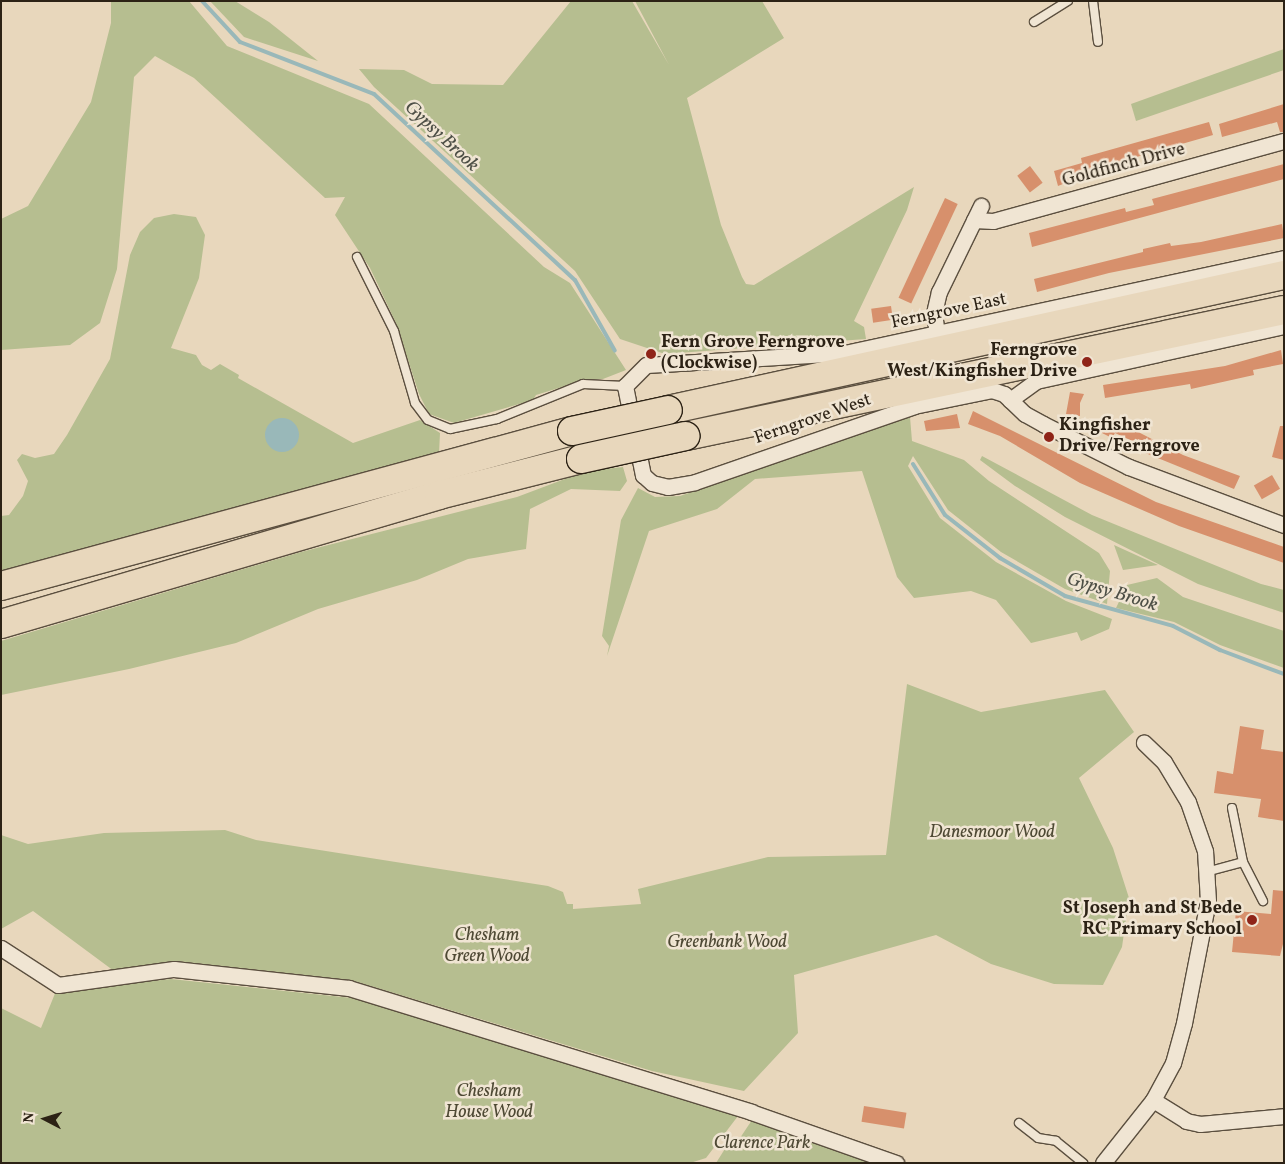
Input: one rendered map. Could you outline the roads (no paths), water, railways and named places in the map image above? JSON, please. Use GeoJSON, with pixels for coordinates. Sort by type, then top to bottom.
{"type":"FeatureCollection","features":[{"type":"Feature","properties":{"kind":"highway"},"geometry":{"type":"LineString","coordinates":[[1,586],[572,431],[1284,275]]}},
{"type":"Feature","properties":{"kind":"highway"},"geometry":{"type":"LineString","coordinates":[[1,624],[439,495],[581,459],[1284,310]]}},
{"type":"Feature","properties":{"kind":"street","name":"Goldfinch Drive"},"geometry":{"type":"LineString","coordinates":[[974,220],[993,221],[1284,141]]}},
{"type":"Feature","properties":{"kind":"street"},"geometry":{"type":"LineString","coordinates":[[937,334],[934,313],[939,292],[981,206]]}},
{"type":"Feature","properties":{"kind":"street","name":"Ferngrove East"},"geometry":{"type":"LineString","coordinates":[[624,386],[646,365],[668,362],[772,359],[843,353],[1284,258]]}},
{"type":"Feature","properties":{"kind":"street"},"geometry":{"type":"LineString","coordinates":[[1010,400],[1036,381],[1284,326]]}},
{"type":"Feature","properties":{"kind":"street","name":"Ferngrove West"},"geometry":{"type":"LineString","coordinates":[[624,386],[642,475],[652,483],[679,486],[914,406],[992,390],[1004,394],[1043,424],[1128,467],[1284,525]]}},
{"type":"Feature","properties":{"kind":"street"},"geometry":{"type":"LineString","coordinates":[[1103,1163],[1153,1100],[1173,1063],[1184,1023],[1208,901],[1205,851],[1188,802],[1164,762],[1144,743]]}},
{"type":"Feature","properties":{"kind":"street"},"geometry":{"type":"LineString","coordinates":[[1,948],[58,984],[174,970],[349,988],[750,1112],[896,1163]]}},
{"type":"Feature","properties":{"kind":"street"},"geometry":{"type":"LineString","coordinates":[[1153,1100],[1186,1121],[1213,1126],[1284,1116]]}},
{"type":"Feature","properties":{"kind":"lane"},"geometry":{"type":"LineString","coordinates":[[1034,22],[1068,1]]}},
{"type":"Feature","properties":{"kind":"lane"},"geometry":{"type":"LineString","coordinates":[[1093,1],[1098,42]]}},
{"type":"Feature","properties":{"kind":"lane"},"geometry":{"type":"LineString","coordinates":[[357,257],[394,330],[415,404],[428,420],[450,429],[496,419],[583,384],[624,386]]}},
{"type":"Feature","properties":{"kind":"lane"},"geometry":{"type":"LineString","coordinates":[[1232,808],[1243,862],[1263,901]]}},
{"type":"Feature","properties":{"kind":"lane"},"geometry":{"type":"LineString","coordinates":[[1206,872],[1243,862]]}},
{"type":"Feature","properties":{"kind":"lane"},"geometry":{"type":"LineString","coordinates":[[1019,1123],[1038,1138],[1056,1141],[1083,1163]]}},
{"type":"Feature","properties":{"kind":"water"},"geometry":{"type":"Polygon","coordinates":[[[282,418],[294,423],[299,435],[294,447],[282,452],[270,447],[265,435],[270,423],[282,418]]]}},
{"type":"Feature","properties":{"kind":"waterway","name":"Gypsy Brook"},"geometry":{"type":"LineString","coordinates":[[202,1],[240,42],[374,94],[575,280],[615,351]]}},
{"type":"Feature","properties":{"kind":"waterway","name":"Gypsy Brook"},"geometry":{"type":"LineString","coordinates":[[913,464],[945,515],[1000,558],[1065,596],[1173,626],[1220,650],[1284,674]]}},
{"type":"Feature","properties":{"kind":"place","name":"Fern Grove Ferngrove (Clockwise)"},"geometry":{"type":"Point","coordinates":[651,354]}},
{"type":"Feature","properties":{"kind":"place","name":"Ferngrove West/Kingfisher Drive"},"geometry":{"type":"Point","coordinates":[1087,362]}},
{"type":"Feature","properties":{"kind":"place","name":"Kingfisher Drive/Ferngrove"},"geometry":{"type":"Point","coordinates":[1049,437]}},
{"type":"Feature","properties":{"kind":"place","name":"St Joseph and St Bede RC Primary School"},"geometry":{"type":"Point","coordinates":[1252,920]}},
{"type":"Feature","properties":{"kind":"park label","name":"Danesmoor Wood"},"geometry":{"type":"Point","coordinates":[992,833]}},
{"type":"Feature","properties":{"kind":"park label","name":"Greenbank Wood"},"geometry":{"type":"Point","coordinates":[727,943]}},
{"type":"Feature","properties":{"kind":"park label","name":"Chesham Green Wood"},"geometry":{"type":"Point","coordinates":[487,948]}},
{"type":"Feature","properties":{"kind":"park label","name":"Chesham House Wood"},"geometry":{"type":"Point","coordinates":[489,1103]}},
{"type":"Feature","properties":{"kind":"park label","name":"Clarence Park"},"geometry":{"type":"Point","coordinates":[762,1144]}}]}
